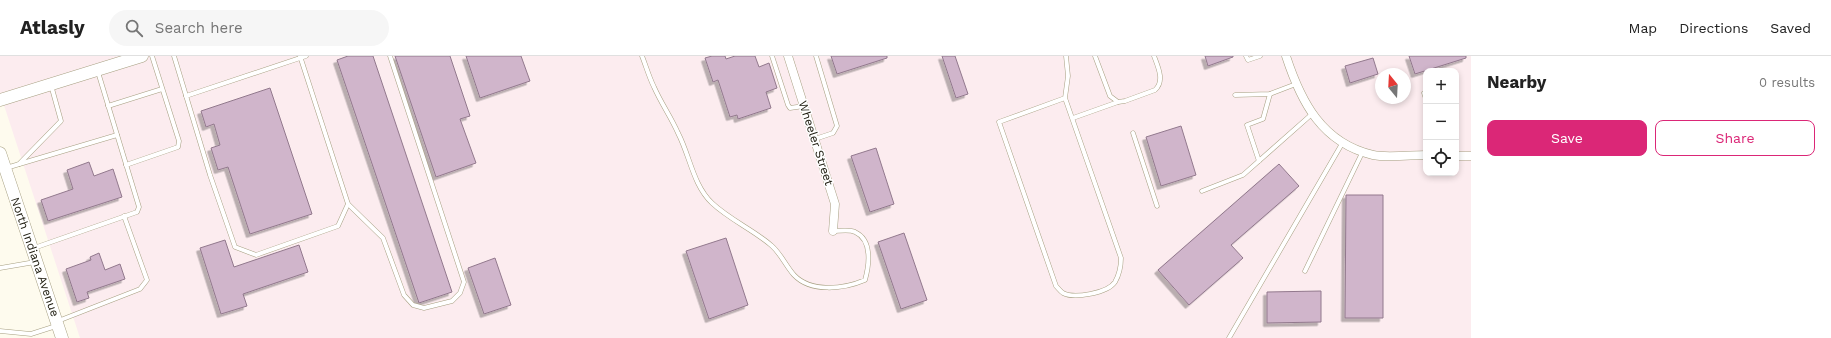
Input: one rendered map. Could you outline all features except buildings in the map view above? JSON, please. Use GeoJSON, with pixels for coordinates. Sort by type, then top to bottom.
{"type":"FeatureCollection","features":[{"type":"Feature","properties":{"kind":"street"},"geometry":{"type":"LineString","coordinates":[[0,100],[97,70],[127,58],[142,56]]}},
{"type":"Feature","properties":{"kind":"street","name":"Wheeler Street"},"geometry":{"type":"LineString","coordinates":[[788,56],[835,204],[833,230]]}},
{"type":"Feature","properties":{"kind":"street"},"geometry":{"type":"LineString","coordinates":[[1286,56],[1296,84],[1312,114],[1326,131],[1343,142],[1374,155],[1423,155]]}},
{"type":"Feature","properties":{"kind":"street","name":"North Indiana Avenue"},"geometry":{"type":"LineString","coordinates":[[0,153],[62,338]]}},
{"type":"Feature","properties":{"kind":"street"},"geometry":{"type":"LineString","coordinates":[[1459,156],[1471,156]]}},
{"type":"Feature","properties":{"kind":"lane"},"geometry":{"type":"LineString","coordinates":[[126,165],[178,147],[179,141],[152,56]]}},
{"type":"Feature","properties":{"kind":"lane"},"geometry":{"type":"LineString","coordinates":[[174,56],[210,175],[235,247],[256,255],[338,226],[348,204]]}},
{"type":"Feature","properties":{"kind":"lane"},"geometry":{"type":"LineString","coordinates":[[186,96],[306,56]]}},
{"type":"Feature","properties":{"kind":"lane"},"geometry":{"type":"LineString","coordinates":[[300,57],[348,204],[383,238],[404,295],[413,305],[424,308],[452,301],[460,292],[464,282],[390,56]]}},
{"type":"Feature","properties":{"kind":"lane"},"geometry":{"type":"LineString","coordinates":[[642,56],[654,87],[679,134],[703,194],[713,204],[736,222],[772,246],[793,274],[803,283],[835,287],[851,286],[865,280],[868,270],[869,253],[864,240],[855,232],[833,230]]}},
{"type":"Feature","properties":{"kind":"lane"},"geometry":{"type":"LineString","coordinates":[[772,56],[788,105],[790,108],[804,106]]}},
{"type":"Feature","properties":{"kind":"lane"},"geometry":{"type":"LineString","coordinates":[[815,139],[833,133],[837,126],[816,56]]}},
{"type":"Feature","properties":{"kind":"lane"},"geometry":{"type":"LineString","coordinates":[[1066,56],[1068,76],[1066,98],[1121,258],[1120,268],[1115,283],[1084,296],[1063,293],[1056,286],[999,122],[1066,98]]}},
{"type":"Feature","properties":{"kind":"lane"},"geometry":{"type":"LineString","coordinates":[[1095,56],[1110,96],[1118,102]]}},
{"type":"Feature","properties":{"kind":"lane"},"geometry":{"type":"LineString","coordinates":[[1073,118],[1155,90],[1159,87],[1161,82],[1160,74],[1154,56]]}},
{"type":"Feature","properties":{"kind":"lane"},"geometry":{"type":"LineString","coordinates":[[1246,56],[1248,60],[1260,56]]}},
{"type":"Feature","properties":{"kind":"lane"},"geometry":{"type":"LineString","coordinates":[[32,249],[137,212],[139,207],[97,70]]}},
{"type":"Feature","properties":{"kind":"lane"},"geometry":{"type":"LineString","coordinates":[[18,164],[60,121],[51,84]]}},
{"type":"Feature","properties":{"kind":"lane"},"geometry":{"type":"LineString","coordinates":[[1235,95],[1270,94],[1296,84]]}},
{"type":"Feature","properties":{"kind":"lane"},"geometry":{"type":"LineString","coordinates":[[108,106],[162,89]]}},
{"type":"Feature","properties":{"kind":"lane"},"geometry":{"type":"LineString","coordinates":[[1259,161],[1247,125],[1263,119],[1270,94]]}},
{"type":"Feature","properties":{"kind":"lane"},"geometry":{"type":"LineString","coordinates":[[1202,191],[1243,175],[1312,114]]}},
{"type":"Feature","properties":{"kind":"lane"},"geometry":{"type":"LineString","coordinates":[[1133,133],[1157,206]]}},
{"type":"Feature","properties":{"kind":"lane"},"geometry":{"type":"LineString","coordinates":[[5,168],[117,135]]}},
{"type":"Feature","properties":{"kind":"lane"},"geometry":{"type":"LineString","coordinates":[[1229,338],[1343,142]]}},
{"type":"Feature","properties":{"kind":"lane"},"geometry":{"type":"LineString","coordinates":[[1304,271],[1363,151]]}},
{"type":"Feature","properties":{"kind":"lane"},"geometry":{"type":"LineString","coordinates":[[0,331],[31,334],[140,289],[147,280],[124,216]]}},
{"type":"Feature","properties":{"kind":"lane"},"geometry":{"type":"LineString","coordinates":[[0,268],[36,262]]}},
{"type":"Feature","properties":{"kind":"shaded area"},"geometry":{"type":"Polygon","coordinates":[[[0,56],[1471,56],[1471,338],[80,338],[0,93],[0,56]]]}}]}
